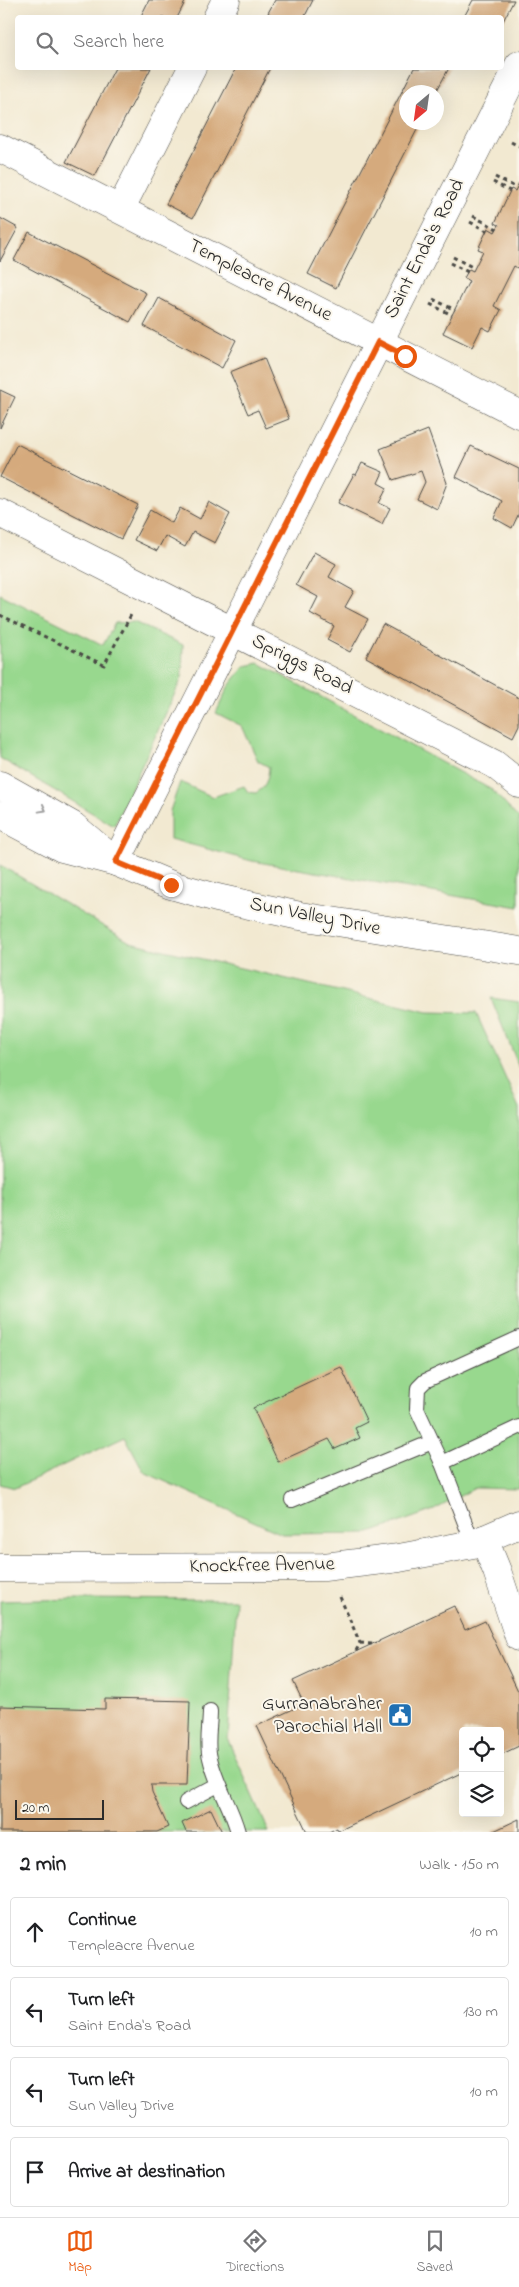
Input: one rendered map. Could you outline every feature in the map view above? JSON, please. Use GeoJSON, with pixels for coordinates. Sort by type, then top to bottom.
{"type":"FeatureCollection","features":[{"type":"Feature","properties":{"kind":"street"},"geometry":{"type":"LineString","coordinates":[[218,15],[226,0]]}},
{"type":"Feature","properties":{"kind":"street","name":"Saint Enda's Road"},"geometry":{"type":"LineString","coordinates":[[116,862],[519,65]]}},
{"type":"Feature","properties":{"kind":"street"},"geometry":{"type":"LineString","coordinates":[[121,208],[191,70]]}},
{"type":"Feature","properties":{"kind":"street","name":"Templeacre Avenue"},"geometry":{"type":"LineString","coordinates":[[0,148],[121,208],[519,414]]}},
{"type":"Feature","properties":{"kind":"street","name":"Spriggs Road"},"geometry":{"type":"LineString","coordinates":[[0,512],[494,764],[519,784]]}},
{"type":"Feature","properties":{"kind":"street","name":"Sun Valley Drive"},"geometry":{"type":"LineString","coordinates":[[0,785],[73,826],[116,862]]}},
{"type":"Feature","properties":{"kind":"street","name":"Sun Valley Drive"},"geometry":{"type":"LineString","coordinates":[[0,815],[62,848],[116,862],[171,885],[300,916],[519,951]]}},
{"type":"Feature","properties":{"kind":"street","name":"Knockfree Avenue"},"geometry":{"type":"LineString","coordinates":[[0,1568],[324,1567],[399,1558],[478,1542],[519,1524]]}},
{"type":"Feature","properties":{"kind":"street"},"geometry":{"type":"LineString","coordinates":[[478,1542],[497,1571],[519,1638]]}},
{"type":"Feature","properties":{"kind":"lane"},"geometry":{"type":"LineString","coordinates":[[478,1542],[417,1409],[418,1388],[425,1381],[519,1338]]}},
{"type":"Feature","properties":{"kind":"lane"},"geometry":{"type":"LineString","coordinates":[[442,1463],[519,1427]]}},
{"type":"Feature","properties":{"kind":"lane"},"geometry":{"type":"LineString","coordinates":[[292,1500],[432,1442]]}},
{"type":"Feature","properties":{"kind":"lane"},"geometry":{"type":"LineString","coordinates":[[210,1711],[209,1756],[218,1785],[232,1811],[238,1832]]}},
{"type":"Feature","properties":{"kind":"lane"},"geometry":{"type":"LineString","coordinates":[[186,1802],[218,1785]]}},
{"type":"Feature","properties":{"kind":"path"},"geometry":{"type":"LineString","coordinates":[[491,174],[517,188]]}},
{"type":"Feature","properties":{"kind":"path"},"geometry":{"type":"LineString","coordinates":[[487,179],[510,191]]}},
{"type":"Feature","properties":{"kind":"path"},"geometry":{"type":"LineString","coordinates":[[468,214],[497,229]]}},
{"type":"Feature","properties":{"kind":"path"},"geometry":{"type":"LineString","coordinates":[[449,255],[474,268]]}},
{"type":"Feature","properties":{"kind":"path"},"geometry":{"type":"LineString","coordinates":[[428,296],[455,310]]}},
{"type":"Feature","properties":{"kind":"path"},"geometry":{"type":"LineString","coordinates":[[426,302],[452,315]]}},
{"type":"Feature","properties":{"kind":"path"},"geometry":{"type":"LineString","coordinates":[[0,615],[104,665],[134,608]]}},
{"type":"Feature","properties":{"kind":"path"},"geometry":{"type":"LineString","coordinates":[[340,1597],[360,1642],[356,1652]]}},
{"type":"Feature","properties":{"kind":"path"},"geometry":{"type":"LineString","coordinates":[[360,1642],[372,1644]]}},
{"type":"Feature","properties":{"kind":"green space"},"geometry":{"type":"Polygon","coordinates":[[[0,594],[103,645],[115,623],[134,622],[183,645],[182,678],[114,826],[0,758],[0,594]]]}},
{"type":"Feature","properties":{"kind":"green space"},"geometry":{"type":"Polygon","coordinates":[[[259,663],[492,790],[519,819],[519,907],[252,861],[170,839],[170,811],[180,782],[213,797],[244,786],[248,792],[256,793],[266,782],[269,767],[258,761],[242,726],[216,713],[228,687],[245,666],[259,663]]]}},
{"type":"Feature","properties":{"kind":"green space"},"geometry":{"type":"Polygon","coordinates":[[[0,865],[130,942],[428,1012],[476,1013],[519,1108],[519,1489],[475,1488],[434,1510],[370,1533],[282,1534],[144,1472],[125,1436],[15,1488],[0,1484],[0,865]]]}},
{"type":"Feature","properties":{"kind":"green space"},"geometry":{"type":"Polygon","coordinates":[[[491,998],[519,1002],[519,1067],[491,998]]]}},
{"type":"Feature","properties":{"kind":"green space"},"geometry":{"type":"Polygon","coordinates":[[[77,1599],[236,1600],[228,1740],[269,1832],[0,1832],[0,1601],[77,1599]]]}},
{"type":"Feature","properties":{"kind":"building"},"geometry":{"type":"Polygon","coordinates":[[[149,0],[186,0],[178,15],[142,15],[149,0]]]}},
{"type":"Feature","properties":{"kind":"building"},"geometry":{"type":"Polygon","coordinates":[[[275,0],[313,0],[306,15],[272,15],[268,13],[275,0]]]}},
{"type":"Feature","properties":{"kind":"building"},"geometry":{"type":"Polygon","coordinates":[[[473,0],[514,0],[504,19],[504,15],[465,15],[473,0]]]}},
{"type":"Feature","properties":{"kind":"building"},"geometry":{"type":"Polygon","coordinates":[[[114,70],[150,70],[95,176],[66,162],[114,70]]]}},
{"type":"Feature","properties":{"kind":"building"},"geometry":{"type":"Polygon","coordinates":[[[235,70],[269,70],[193,218],[166,204],[235,70]]]}},
{"type":"Feature","properties":{"kind":"building"},"geometry":{"type":"Polygon","coordinates":[[[413,70],[448,70],[440,85],[405,85],[413,70]]]}},
{"type":"Feature","properties":{"kind":"building"},"geometry":{"type":"Polygon","coordinates":[[[399,97],[399,130],[417,130],[336,288],[308,274],[399,97]]]}},
{"type":"Feature","properties":{"kind":"building"},"geometry":{"type":"Polygon","coordinates":[[[519,183],[519,269],[514,266],[494,306],[501,310],[490,331],[482,327],[472,347],[443,333],[469,281],[464,278],[469,269],[473,271],[483,251],[478,249],[488,228],[495,232],[499,225],[495,223],[510,191],[511,189],[515,191],[519,183]]]}},
{"type":"Feature","properties":{"kind":"building"},"geometry":{"type":"Polygon","coordinates":[[[0,218],[18,228],[0,261],[0,218]]]}},
{"type":"Feature","properties":{"kind":"building"},"geometry":{"type":"Polygon","coordinates":[[[29,232],[146,293],[130,322],[14,260],[29,232]]]}},
{"type":"Feature","properties":{"kind":"building"},"geometry":{"type":"Polygon","coordinates":[[[159,298],[236,340],[222,368],[144,326],[159,298]]]}},
{"type":"Feature","properties":{"kind":"building"},"geometry":{"type":"Polygon","coordinates":[[[264,358],[289,419],[266,428],[258,410],[248,414],[230,372],[264,358]]]}},
{"type":"Feature","properties":{"kind":"building"},"geometry":{"type":"Polygon","coordinates":[[[0,390],[15,397],[0,428],[0,390]]]}},
{"type":"Feature","properties":{"kind":"building"},"geometry":{"type":"Polygon","coordinates":[[[428,430],[447,483],[437,509],[417,499],[425,482],[421,471],[393,480],[380,449],[428,430]]]}},
{"type":"Feature","properties":{"kind":"building"},"geometry":{"type":"Polygon","coordinates":[[[17,444],[138,505],[121,539],[0,477],[17,444]]]}},
{"type":"Feature","properties":{"kind":"building"},"geometry":{"type":"Polygon","coordinates":[[[471,446],[519,469],[519,513],[512,528],[494,518],[502,501],[456,477],[471,446]]]}},
{"type":"Feature","properties":{"kind":"building"},"geometry":{"type":"Polygon","coordinates":[[[362,463],[383,472],[378,483],[387,488],[379,503],[390,508],[382,524],[338,503],[362,463]]]}},
{"type":"Feature","properties":{"kind":"building"},"geometry":{"type":"Polygon","coordinates":[[[209,502],[230,514],[215,543],[193,532],[185,547],[165,536],[157,551],[134,540],[150,510],[172,523],[180,508],[200,519],[209,502]]]}},
{"type":"Feature","properties":{"kind":"building"},"geometry":{"type":"Polygon","coordinates":[[[314,552],[336,564],[329,577],[354,591],[345,607],[368,619],[350,652],[327,640],[334,626],[310,613],[318,597],[296,585],[314,552]]]}},
{"type":"Feature","properties":{"kind":"building"},"geometry":{"type":"Polygon","coordinates":[[[383,624],[519,698],[519,725],[513,737],[366,657],[383,624]]]}},
{"type":"Feature","properties":{"kind":"building"},"geometry":{"type":"Polygon","coordinates":[[[341,1367],[367,1422],[355,1428],[360,1438],[335,1449],[329,1439],[278,1462],[253,1408],[341,1367]]]}},
{"type":"Feature","properties":{"kind":"building","name":"Gurranabraher Parochial Hall"},"geometry":{"type":"Polygon","coordinates":[[[454,1606],[465,1630],[485,1621],[519,1693],[519,1746],[504,1753],[504,1727],[459,1727],[459,1774],[338,1831],[337,1828],[329,1832],[307,1832],[257,1726],[304,1704],[293,1681],[454,1606]]]}},
{"type":"Feature","properties":{"kind":"building"},"geometry":{"type":"Polygon","coordinates":[[[105,1699],[190,1701],[187,1785],[151,1785],[152,1792],[168,1827],[157,1832],[0,1832],[0,1706],[105,1709],[105,1699]]]}},
{"type":"Feature","properties":{"kind":"building"},"geometry":{"type":"Polygon","coordinates":[[[211,1809],[222,1832],[186,1832],[182,1823],[211,1809]]]}},
{"type":"Feature","properties":{"kind":"building"},"geometry":{"type":"Polygon","coordinates":[[[519,1819],[519,1832],[491,1832],[498,1829],[519,1819]]]}},
{"type":"Feature","properties":{"kind":"place","name":"Gurranabraher Parochial Hall"},"geometry":{"type":"Point","coordinates":[400,1715]}},
{"type":"Feature","properties":{"kind":"route"},"geometry":{"type":"LineString","coordinates":[[171,885],[116,862],[378,342],[405,356]]}}]}
